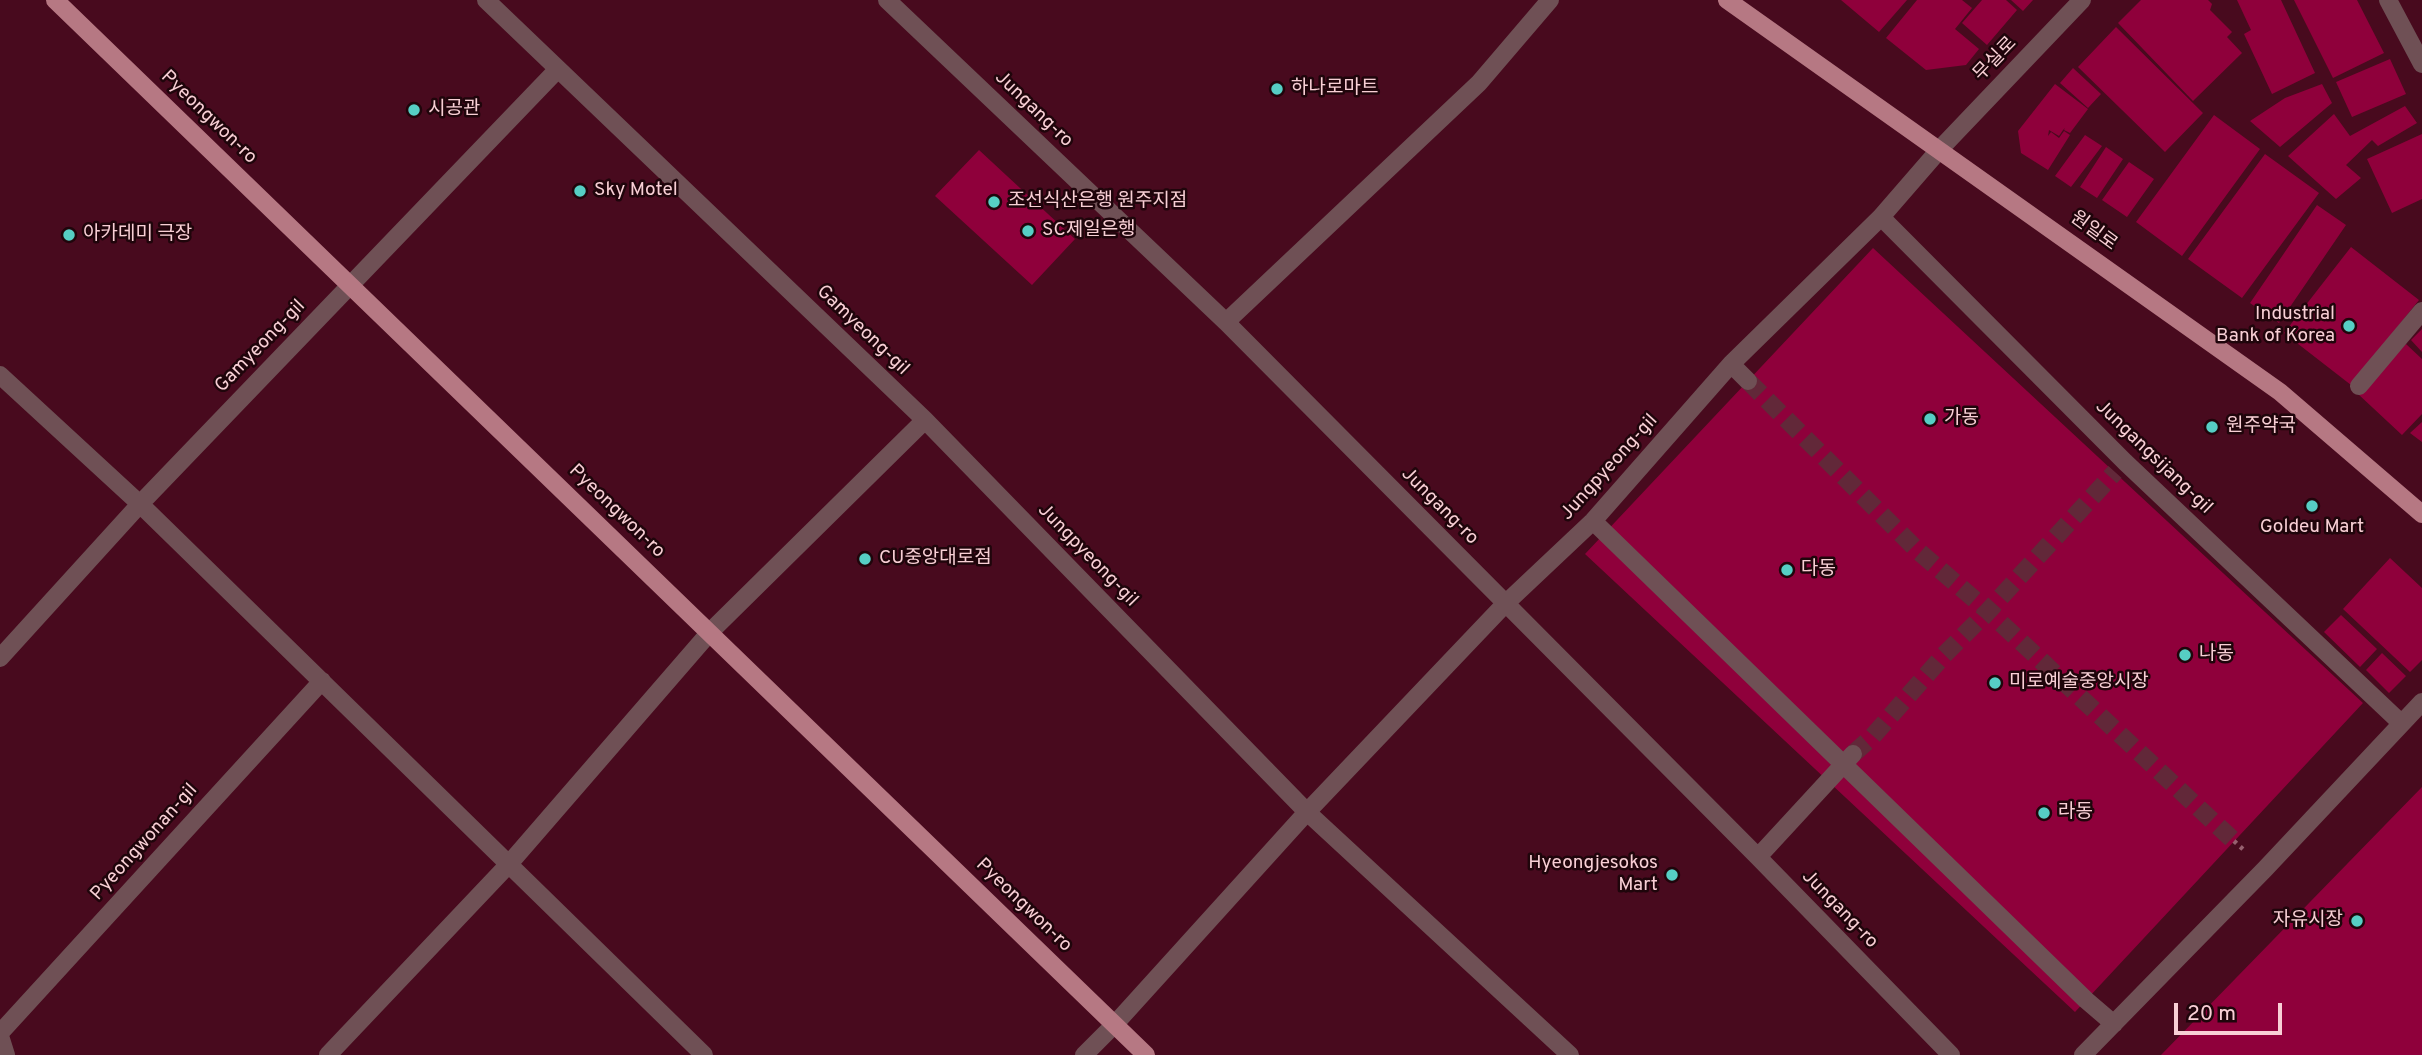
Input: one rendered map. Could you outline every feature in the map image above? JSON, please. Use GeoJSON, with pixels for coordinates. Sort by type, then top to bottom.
{"type":"FeatureCollection","features":[{"type":"Feature","properties":{"kind":"main road","name":"Pyeongwon-ro"},"geometry":{"type":"LineString","coordinates":[[55,0],[1146,1055]]}},
{"type":"Feature","properties":{"kind":"main road","name":"원일로"},"geometry":{"type":"LineString","coordinates":[[1727,0],[2280,392],[2422,514]]}},
{"type":"Feature","properties":{"kind":"street","name":"Gamyeong-gil"},"geometry":{"type":"LineString","coordinates":[[485,0],[925,420]]}},
{"type":"Feature","properties":{"kind":"street","name":"Jungang-ro"},"geometry":{"type":"LineString","coordinates":[[887,0],[1226,322],[1951,1055]]}},
{"type":"Feature","properties":{"kind":"street"},"geometry":{"type":"LineString","coordinates":[[1226,322],[1479,83],[1550,0]]}},
{"type":"Feature","properties":{"kind":"street","name":"무실로"},"geometry":{"type":"LineString","coordinates":[[1940,149],[2082,0]]}},
{"type":"Feature","properties":{"kind":"street"},"geometry":{"type":"LineString","coordinates":[[2388,0],[2422,64]]}},
{"type":"Feature","properties":{"kind":"street","name":"Gamyeong-gil"},"geometry":{"type":"LineString","coordinates":[[0,658],[140,504],[558,69]]}},
{"type":"Feature","properties":{"kind":"street","name":"Jungpyeong-gil"},"geometry":{"type":"LineString","coordinates":[[1084,1055],[1307,812],[1505,604],[1593,521],[1731,364],[1881,217],[1940,149]]}},
{"type":"Feature","properties":{"kind":"street","name":"Jungangsijang-gil"},"geometry":{"type":"LineString","coordinates":[[1881,217],[2120,467],[2401,723]]}},
{"type":"Feature","properties":{"kind":"street"},"geometry":{"type":"LineString","coordinates":[[2359,386],[2422,311]]}},
{"type":"Feature","properties":{"kind":"street"},"geometry":{"type":"LineString","coordinates":[[1731,364],[1748,381]]}},
{"type":"Feature","properties":{"kind":"street"},"geometry":{"type":"LineString","coordinates":[[0,376],[140,504],[702,1054]]}},
{"type":"Feature","properties":{"kind":"street"},"geometry":{"type":"LineString","coordinates":[[328,1055],[509,864],[710,632],[925,420]]}},
{"type":"Feature","properties":{"kind":"street","name":"Jungpyeong-gil"},"geometry":{"type":"LineString","coordinates":[[925,420],[1307,812]]}},
{"type":"Feature","properties":{"kind":"street"},"geometry":{"type":"LineString","coordinates":[[1593,521],[1848,759],[2086,1000],[2114,1024]]}},
{"type":"Feature","properties":{"kind":"street","name":"Pyeongwonan-gil"},"geometry":{"type":"LineString","coordinates":[[0,1035],[321,681]]}},
{"type":"Feature","properties":{"kind":"street"},"geometry":{"type":"LineString","coordinates":[[2083,1055],[2265,869],[2422,702]]}},
{"type":"Feature","properties":{"kind":"street"},"geometry":{"type":"LineString","coordinates":[[1758,857],[1848,759]]}},
{"type":"Feature","properties":{"kind":"street"},"geometry":{"type":"LineString","coordinates":[[1307,812],[1570,1055]]}},
{"type":"Feature","properties":{"kind":"street"},"geometry":{"type":"LineString","coordinates":[[0,1035],[6,1055]]}},
{"type":"Feature","properties":{"kind":"building"},"geometry":{"type":"Polygon","coordinates":[[[1841,0],[1907,0],[1879,32],[1841,0]]]}},
{"type":"Feature","properties":{"kind":"building"},"geometry":{"type":"Polygon","coordinates":[[[1917,0],[1962,0],[1972,8],[1955,29],[1979,49],[1966,65],[1926,70],[1886,38],[1917,0]]]}},
{"type":"Feature","properties":{"kind":"building"},"geometry":{"type":"Polygon","coordinates":[[[1982,0],[2006,0],[2017,10],[1987,45],[1962,23],[1982,0]]]}},
{"type":"Feature","properties":{"kind":"building"},"geometry":{"type":"Polygon","coordinates":[[[2011,0],[2033,0],[2023,11],[2011,0]]]}},
{"type":"Feature","properties":{"kind":"building"},"geometry":{"type":"Polygon","coordinates":[[[2141,0],[2208,0],[2212,4],[2210,10],[2232,32],[2227,37],[2242,53],[2193,101],[2118,23],[2141,0]]]}},
{"type":"Feature","properties":{"kind":"building"},"geometry":{"type":"Polygon","coordinates":[[[2237,0],[2281,0],[2315,73],[2272,94],[2244,34],[2251,30],[2237,0]]]}},
{"type":"Feature","properties":{"kind":"building"},"geometry":{"type":"Polygon","coordinates":[[[2294,0],[2357,0],[2384,53],[2333,78],[2294,0]]]}},
{"type":"Feature","properties":{"kind":"building"},"geometry":{"type":"Polygon","coordinates":[[[2116,27],[2203,113],[2165,152],[2078,67],[2116,27]]]}},
{"type":"Feature","properties":{"kind":"building"},"geometry":{"type":"Polygon","coordinates":[[[2390,59],[2406,94],[2352,117],[2336,82],[2390,59]]]}},
{"type":"Feature","properties":{"kind":"building"},"geometry":{"type":"Polygon","coordinates":[[[2073,68],[2101,94],[2088,108],[2060,83],[2073,68]]]}},
{"type":"Feature","properties":{"kind":"building"},"geometry":{"type":"Polygon","coordinates":[[[2055,84],[2088,109],[2070,133],[2064,130],[2065,128],[2059,136],[2049,130],[2048,136],[2051,132],[2059,138],[2064,131],[2070,135],[2048,170],[2021,153],[2018,131],[2055,84]]]}},
{"type":"Feature","properties":{"kind":"building"},"geometry":{"type":"Polygon","coordinates":[[[2322,84],[2332,103],[2280,147],[2250,121],[2285,98],[2322,84]]]}},
{"type":"Feature","properties":{"kind":"building"},"geometry":{"type":"Polygon","coordinates":[[[2405,106],[2417,123],[2378,146],[2372,140],[2346,165],[2361,178],[2336,199],[2288,156],[2334,114],[2350,136],[2405,106]]]}},
{"type":"Feature","properties":{"kind":"building"},"geometry":{"type":"Polygon","coordinates":[[[2214,115],[2260,149],[2182,256],[2136,222],[2214,115]]]}},
{"type":"Feature","properties":{"kind":"building"},"geometry":{"type":"Polygon","coordinates":[[[2422,134],[2422,199],[2392,213],[2367,159],[2422,134]]]}},
{"type":"Feature","properties":{"kind":"building"},"geometry":{"type":"Polygon","coordinates":[[[2085,135],[2102,146],[2071,187],[2055,176],[2085,135]]]}},
{"type":"Feature","properties":{"kind":"building"},"geometry":{"type":"Polygon","coordinates":[[[2106,147],[2123,159],[2097,198],[2080,187],[2106,147]]]}},
{"type":"Feature","properties":{"kind":"building"},"geometry":{"type":"Polygon","coordinates":[[[979,150],[1075,239],[1032,285],[935,196],[979,150]]]}},
{"type":"Feature","properties":{"kind":"building"},"geometry":{"type":"Polygon","coordinates":[[[2265,154],[2319,193],[2242,298],[2188,259],[2265,154]]]}},
{"type":"Feature","properties":{"kind":"building"},"geometry":{"type":"Polygon","coordinates":[[[2129,162],[2154,179],[2127,217],[2102,200],[2129,162]]]}},
{"type":"Feature","properties":{"kind":"building"},"geometry":{"type":"Polygon","coordinates":[[[2317,205],[2346,225],[2279,323],[2250,303],[2317,205]]]}},
{"type":"Feature","properties":{"kind":"building"},"geometry":{"type":"Polygon","coordinates":[[[2351,247],[2419,300],[2351,385],[2284,333],[2351,247]]]}},
{"type":"Feature","properties":{"kind":"building"},"geometry":{"type":"Polygon","coordinates":[[[1873,248],[2363,703],[2075,1012],[1585,554],[1873,248]]]}},
{"type":"Feature","properties":{"kind":"building"},"geometry":{"type":"Polygon","coordinates":[[[2422,329],[2422,352],[2411,340],[2422,329]]]}},
{"type":"Feature","properties":{"kind":"building"},"geometry":{"type":"Polygon","coordinates":[[[2406,344],[2422,359],[2422,414],[2402,435],[2358,394],[2406,344]]]}},
{"type":"Feature","properties":{"kind":"building"},"geometry":{"type":"Polygon","coordinates":[[[2422,422],[2422,442],[2410,433],[2422,422]]]}},
{"type":"Feature","properties":{"kind":"building"},"geometry":{"type":"Polygon","coordinates":[[[2390,558],[2422,588],[2422,660],[2410,672],[2343,609],[2390,558]]]}},
{"type":"Feature","properties":{"kind":"building"},"geometry":{"type":"Polygon","coordinates":[[[2341,615],[2377,649],[2360,667],[2324,632],[2341,615]]]}},
{"type":"Feature","properties":{"kind":"building"},"geometry":{"type":"Polygon","coordinates":[[[2382,653],[2406,676],[2389,693],[2366,670],[2382,653]]]}},
{"type":"Feature","properties":{"kind":"building","name":"자유시장"},"geometry":{"type":"Polygon","coordinates":[[[2422,787],[2422,1055],[2161,1055],[2422,787]]]}},
{"type":"Feature","properties":{"kind":"tunnel"},"geometry":{"type":"LineString","coordinates":[[1748,381],[1917,550],[1988,611],[2234,841]]}},
{"type":"Feature","properties":{"kind":"tunnel"},"geometry":{"type":"LineString","coordinates":[[1853,754],[1872,737],[1944,655],[1988,611],[2115,472]]}},
{"type":"Feature","properties":{"kind":"place","name":"하나로마트"},"geometry":{"type":"Point","coordinates":[1277,89]}},
{"type":"Feature","properties":{"kind":"place","name":"시공관"},"geometry":{"type":"Point","coordinates":[414,110]}},
{"type":"Feature","properties":{"kind":"place","name":"Sky Motel"},"geometry":{"type":"Point","coordinates":[580,191]}},
{"type":"Feature","properties":{"kind":"place","name":"조선식산은행 원주지점"},"geometry":{"type":"Point","coordinates":[994,202]}},
{"type":"Feature","properties":{"kind":"place","name":"SC제일은행"},"geometry":{"type":"Point","coordinates":[1028,231]}},
{"type":"Feature","properties":{"kind":"place","name":"아카데미 극장"},"geometry":{"type":"Point","coordinates":[69,235]}},
{"type":"Feature","properties":{"kind":"place","name":"Industrial Bank of Korea"},"geometry":{"type":"Point","coordinates":[2349,326]}},
{"type":"Feature","properties":{"kind":"place","name":"가동"},"geometry":{"type":"Point","coordinates":[1930,419]}},
{"type":"Feature","properties":{"kind":"place","name":"원주약국"},"geometry":{"type":"Point","coordinates":[2212,427]}},
{"type":"Feature","properties":{"kind":"place","name":"Goldeu Mart"},"geometry":{"type":"Point","coordinates":[2312,506]}},
{"type":"Feature","properties":{"kind":"place","name":"CU중앙대로점"},"geometry":{"type":"Point","coordinates":[865,559]}},
{"type":"Feature","properties":{"kind":"place","name":"다동"},"geometry":{"type":"Point","coordinates":[1787,570]}},
{"type":"Feature","properties":{"kind":"place","name":"나동"},"geometry":{"type":"Point","coordinates":[2185,655]}},
{"type":"Feature","properties":{"kind":"place","name":"미로예술중앙시장"},"geometry":{"type":"Point","coordinates":[1995,683]}},
{"type":"Feature","properties":{"kind":"place","name":"라동"},"geometry":{"type":"Point","coordinates":[2044,813]}},
{"type":"Feature","properties":{"kind":"place","name":"Hyeongjesokos Mart"},"geometry":{"type":"Point","coordinates":[1672,875]}},
{"type":"Feature","properties":{"kind":"place","name":"자유시장"},"geometry":{"type":"Point","coordinates":[2357,921]}}]}
